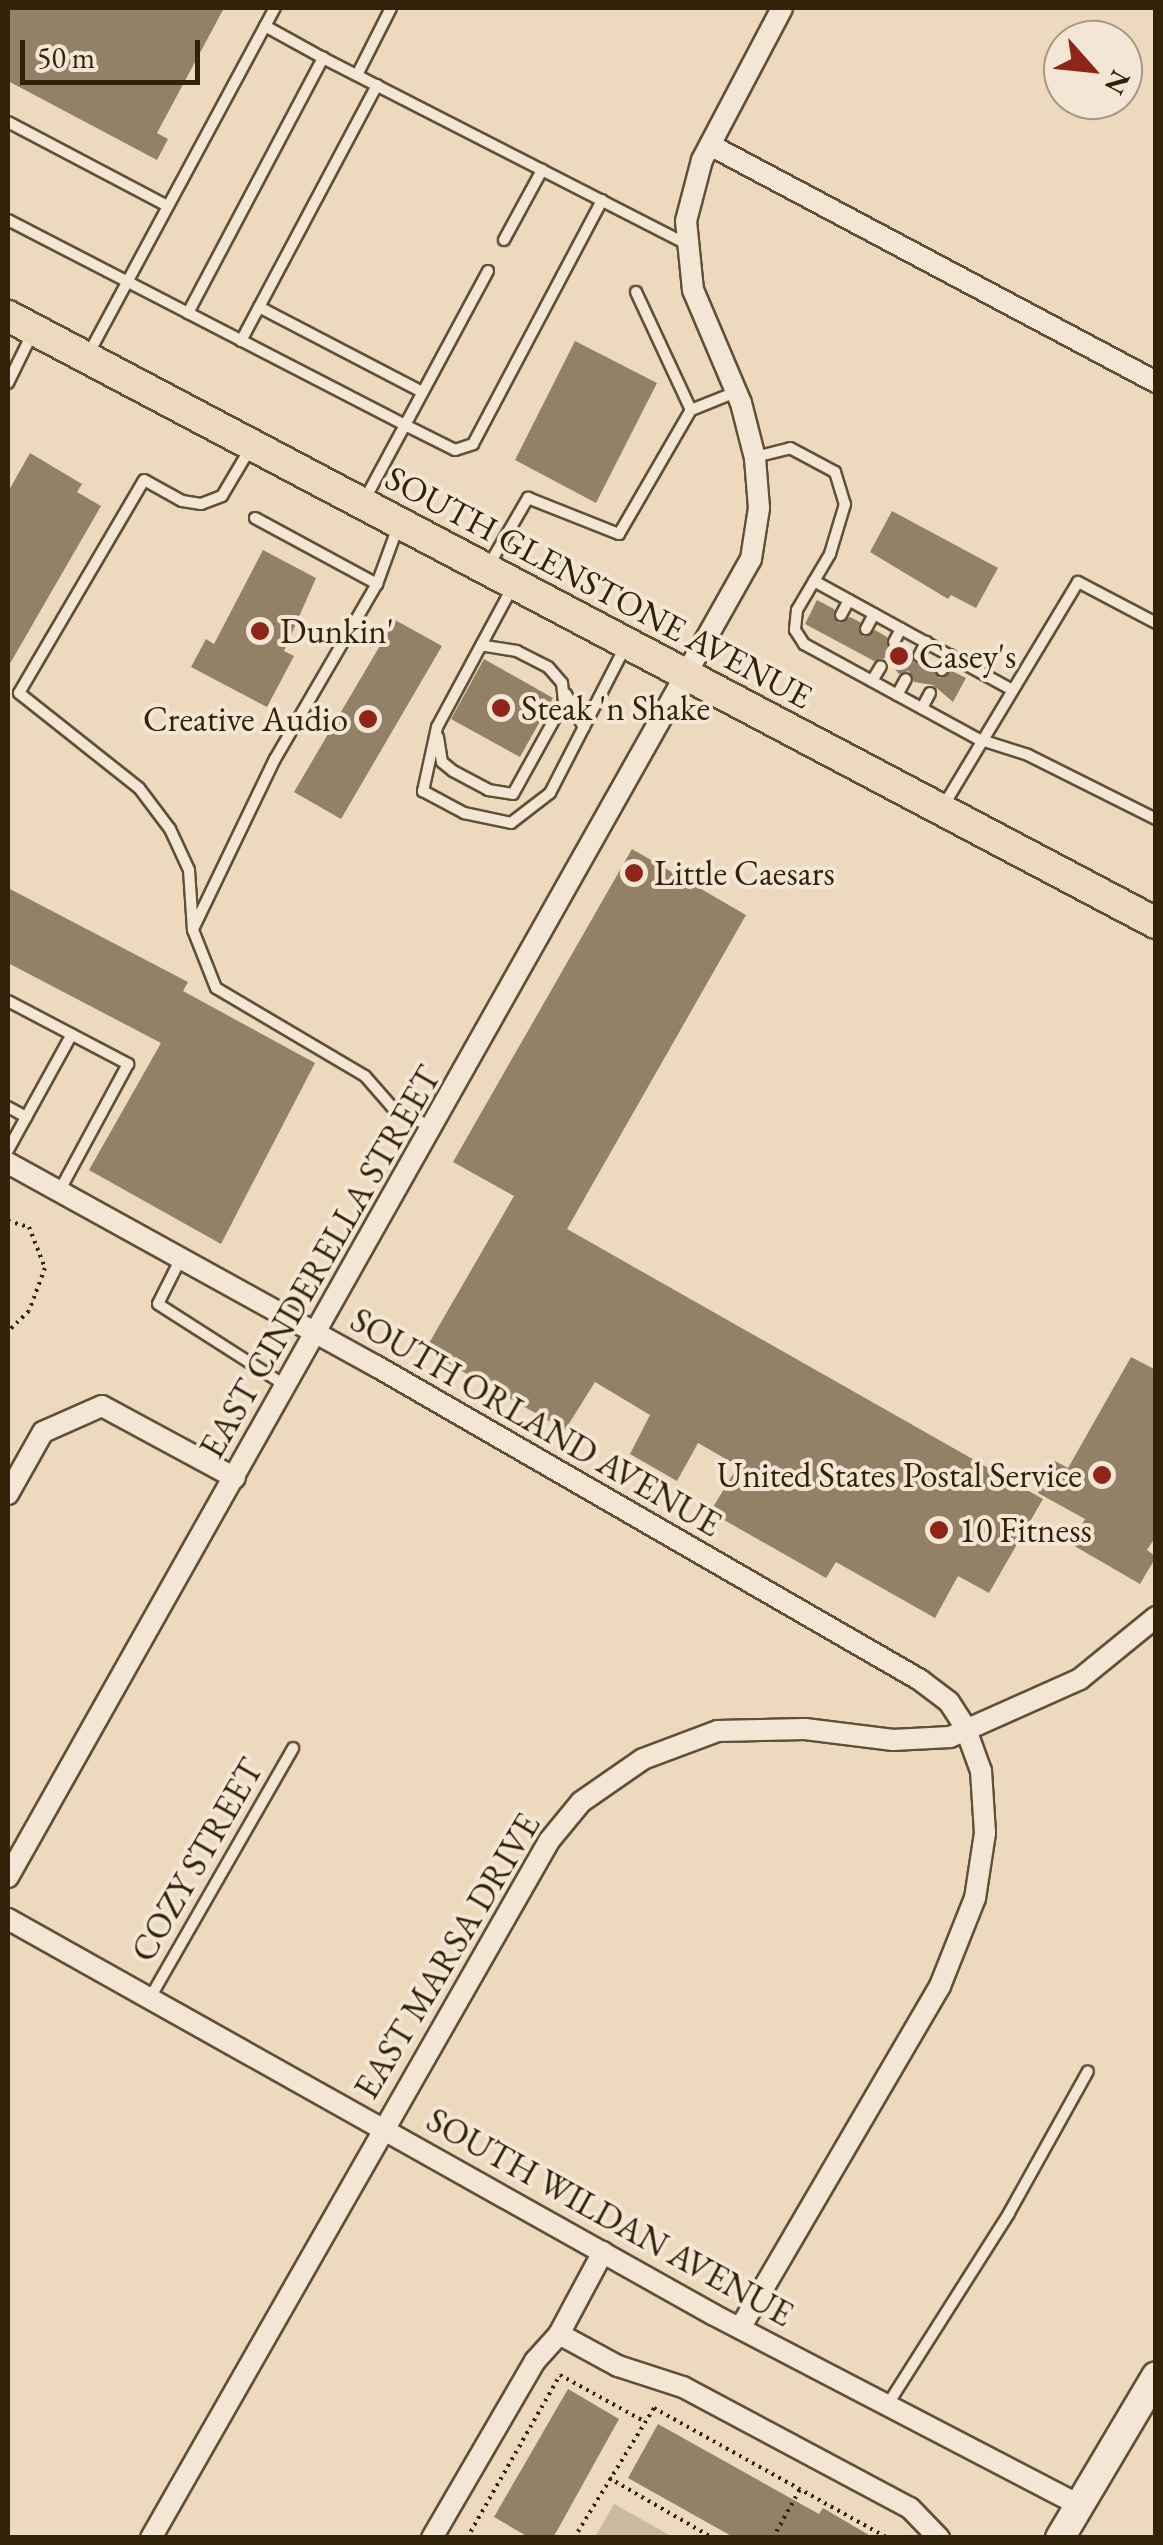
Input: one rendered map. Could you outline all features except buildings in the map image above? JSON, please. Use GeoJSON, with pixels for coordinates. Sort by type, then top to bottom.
{"type":"FeatureCollection","features":[{"type":"Feature","properties":{"kind":"main road","name":"SOUTH GLENSTONE AVENUE"},"geometry":{"type":"LineString","coordinates":[[21,323],[1156,923]]}},
{"type":"Feature","properties":{"kind":"street","name":"EAST CINDERELLA STREET"},"geometry":{"type":"LineString","coordinates":[[8,1877],[689,678],[751,558],[759,508],[755,458],[736,392],[700,313],[686,244],[689,199],[710,145],[782,8]]}},
{"type":"Feature","properties":{"kind":"street"},"geometry":{"type":"LineString","coordinates":[[710,145],[1156,382]]}},
{"type":"Feature","properties":{"kind":"street","name":"SOUTH ORLAND AVENUE"},"geometry":{"type":"LineString","coordinates":[[8,1163],[182,1257],[920,1680],[949,1702],[965,1727]]}},
{"type":"Feature","properties":{"kind":"street"},"geometry":{"type":"LineString","coordinates":[[8,1494],[43,1432],[102,1406],[236,1478]]}},
{"type":"Feature","properties":{"kind":"street","name":"EAST MARSA DRIVE"},"geometry":{"type":"LineString","coordinates":[[150,2538],[549,1840],[600,1786],[643,1759],[718,1731],[805,1729],[893,1740],[950,1736],[1080,1679],[1156,1618]]}},
{"type":"Feature","properties":{"kind":"street"},"geometry":{"type":"LineString","coordinates":[[740,2328],[940,1986],[975,1898],[985,1834],[980,1771],[965,1727]]}},
{"type":"Feature","properties":{"kind":"street","name":"SOUTH WILDAN AVENUE"},"geometry":{"type":"LineString","coordinates":[[8,1919],[740,2328],[1081,2506]]}},
{"type":"Feature","properties":{"kind":"street"},"geometry":{"type":"LineString","coordinates":[[432,2538],[534,2361],[559,2334],[604,2252]]}},
{"type":"Feature","properties":{"kind":"street"},"geometry":{"type":"LineString","coordinates":[[559,2334],[618,2366],[682,2386],[910,2508],[938,2538]]}},
{"type":"Feature","properties":{"kind":"street"},"geometry":{"type":"LineString","coordinates":[[1060,2538],[1156,2376]]}},
{"type":"Feature","properties":{"kind":"lane"},"geometry":{"type":"LineString","coordinates":[[86,358],[275,8]]}},
{"type":"Feature","properties":{"kind":"lane"},"geometry":{"type":"LineString","coordinates":[[356,75],[392,8]]}},
{"type":"Feature","properties":{"kind":"lane"},"geometry":{"type":"LineString","coordinates":[[265,26],[686,244]]}},
{"type":"Feature","properties":{"kind":"lane"},"geometry":{"type":"LineString","coordinates":[[188,313],[323,58]]}},
{"type":"Feature","properties":{"kind":"lane"},"geometry":{"type":"LineString","coordinates":[[241,341],[376,85]]}},
{"type":"Feature","properties":{"kind":"lane"},"geometry":{"type":"LineString","coordinates":[[8,122],[167,206]]}},
{"type":"Feature","properties":{"kind":"lane"},"geometry":{"type":"LineString","coordinates":[[504,240],[542,170]]}},
{"type":"Feature","properties":{"kind":"lane"},"geometry":{"type":"LineString","coordinates":[[8,220],[455,450],[473,444],[602,200]]}},
{"type":"Feature","properties":{"kind":"lane"},"geometry":{"type":"LineString","coordinates":[[362,504],[488,271]]}},
{"type":"Feature","properties":{"kind":"lane"},"geometry":{"type":"LineString","coordinates":[[636,292],[691,410]]}},
{"type":"Feature","properties":{"kind":"lane"},"geometry":{"type":"LineString","coordinates":[[259,308],[422,392]]}},
{"type":"Feature","properties":{"kind":"lane"},"geometry":{"type":"LineString","coordinates":[[8,382],[21,323]]}},
{"type":"Feature","properties":{"kind":"lane"},"geometry":{"type":"LineString","coordinates":[[486,570],[528,498],[619,534],[691,410],[736,392]]}},
{"type":"Feature","properties":{"kind":"lane"},"geometry":{"type":"LineString","coordinates":[[251,446],[222,496],[202,504],[182,502],[144,480],[19,693],[139,788],[170,829],[189,870],[193,930],[216,988],[365,1076],[392,1107],[434,1129]]}},
{"type":"Feature","properties":{"kind":"lane"},"geometry":{"type":"LineString","coordinates":[[755,458],[790,448],[836,472],[845,504],[814,581],[797,610],[795,630],[821,654],[978,739],[1028,755],[1156,820]]}},
{"type":"Feature","properties":{"kind":"lane"},"geometry":{"type":"LineString","coordinates":[[254,518],[378,584]]}},
{"type":"Feature","properties":{"kind":"lane"},"geometry":{"type":"LineString","coordinates":[[193,930],[275,759],[378,584],[400,524]]}},
{"type":"Feature","properties":{"kind":"lane"},"geometry":{"type":"LineString","coordinates":[[814,581],[1009,688]]}},
{"type":"Feature","properties":{"kind":"lane"},"geometry":{"type":"LineString","coordinates":[[941,810],[978,739],[1078,582],[1156,623]]}},
{"type":"Feature","properties":{"kind":"lane"},"geometry":{"type":"LineString","coordinates":[[514,585],[437,726],[423,791],[476,818],[511,823],[550,794],[626,644]]}},
{"type":"Feature","properties":{"kind":"lane"},"geometry":{"type":"LineString","coordinates":[[841,616],[849,600]]}},
{"type":"Feature","properties":{"kind":"lane"},"geometry":{"type":"LineString","coordinates":[[866,629],[874,614]]}},
{"type":"Feature","properties":{"kind":"lane"},"geometry":{"type":"LineString","coordinates":[[894,642],[901,629]]}},
{"type":"Feature","properties":{"kind":"lane"},"geometry":{"type":"LineString","coordinates":[[821,654],[829,639]]}},
{"type":"Feature","properties":{"kind":"lane"},"geometry":{"type":"LineString","coordinates":[[919,656],[926,642]]}},
{"type":"Feature","properties":{"kind":"lane"},"geometry":{"type":"LineString","coordinates":[[480,645],[535,658],[556,674],[584,728]]}},
{"type":"Feature","properties":{"kind":"lane"},"geometry":{"type":"LineString","coordinates":[[846,667],[854,652]]}},
{"type":"Feature","properties":{"kind":"lane"},"geometry":{"type":"LineString","coordinates":[[942,670],[950,655]]}},
{"type":"Feature","properties":{"kind":"lane"},"geometry":{"type":"LineString","coordinates":[[872,682],[881,666]]}},
{"type":"Feature","properties":{"kind":"lane"},"geometry":{"type":"LineString","coordinates":[[898,695],[906,680]]}},
{"type":"Feature","properties":{"kind":"lane"},"geometry":{"type":"LineString","coordinates":[[922,708],[930,693]]}},
{"type":"Feature","properties":{"kind":"lane"},"geometry":{"type":"LineString","coordinates":[[437,726],[442,762],[478,786],[512,794],[566,694]]}},
{"type":"Feature","properties":{"kind":"lane"},"geometry":{"type":"LineString","coordinates":[[8,1001],[128,1064],[60,1190]]}},
{"type":"Feature","properties":{"kind":"lane"},"geometry":{"type":"LineString","coordinates":[[8,1150],[72,1034]]}},
{"type":"Feature","properties":{"kind":"lane"},"geometry":{"type":"LineString","coordinates":[[8,1107],[26,1117]]}},
{"type":"Feature","properties":{"kind":"lane"},"geometry":{"type":"LineString","coordinates":[[182,1257],[158,1304],[287,1387]]}},
{"type":"Feature","properties":{"kind":"lane","name":"COZY STREET"},"geometry":{"type":"LineString","coordinates":[[149,1998],[293,1748]]}},
{"type":"Feature","properties":{"kind":"lane"},"geometry":{"type":"LineString","coordinates":[[888,2404],[1009,2213],[1088,2071]]}},
{"type":"Feature","properties":{"kind":"path"},"geometry":{"type":"LineString","coordinates":[[8,1221],[29,1227],[45,1268],[29,1312],[8,1331]]}},
{"type":"Feature","properties":{"kind":"path"},"geometry":{"type":"LineString","coordinates":[[467,2538],[560,2375],[642,2420]]}},
{"type":"Feature","properties":{"kind":"path"},"geometry":{"type":"LineString","coordinates":[[574,2538],[642,2420],[654,2408],[888,2538]]}},
{"type":"Feature","properties":{"kind":"path"},"geometry":{"type":"LineString","coordinates":[[609,2478],[713,2538]]}},
{"type":"Feature","properties":{"kind":"path"},"geometry":{"type":"LineString","coordinates":[[773,2538],[801,2487]]}},
{"type":"Feature","properties":{"kind":"shaded area"},"geometry":{"type":"Polygon","coordinates":[[[614,2504],[673,2537],[595,2537],[614,2504]]]}},
{"type":"Feature","properties":{"kind":"place","name":"Dunkin'"},"geometry":{"type":"Point","coordinates":[260,631]}},
{"type":"Feature","properties":{"kind":"place","name":"Casey's"},"geometry":{"type":"Point","coordinates":[899,656]}},
{"type":"Feature","properties":{"kind":"place","name":"Steak 'n Shake"},"geometry":{"type":"Point","coordinates":[501,708]}},
{"type":"Feature","properties":{"kind":"place","name":"Creative Audio"},"geometry":{"type":"Point","coordinates":[368,719]}},
{"type":"Feature","properties":{"kind":"place","name":"Little Caesars"},"geometry":{"type":"Point","coordinates":[634,873]}},
{"type":"Feature","properties":{"kind":"place","name":"United States Postal Service"},"geometry":{"type":"Point","coordinates":[1102,1475]}},
{"type":"Feature","properties":{"kind":"place","name":"10 Fitness"},"geometry":{"type":"Point","coordinates":[939,1530]}}]}
